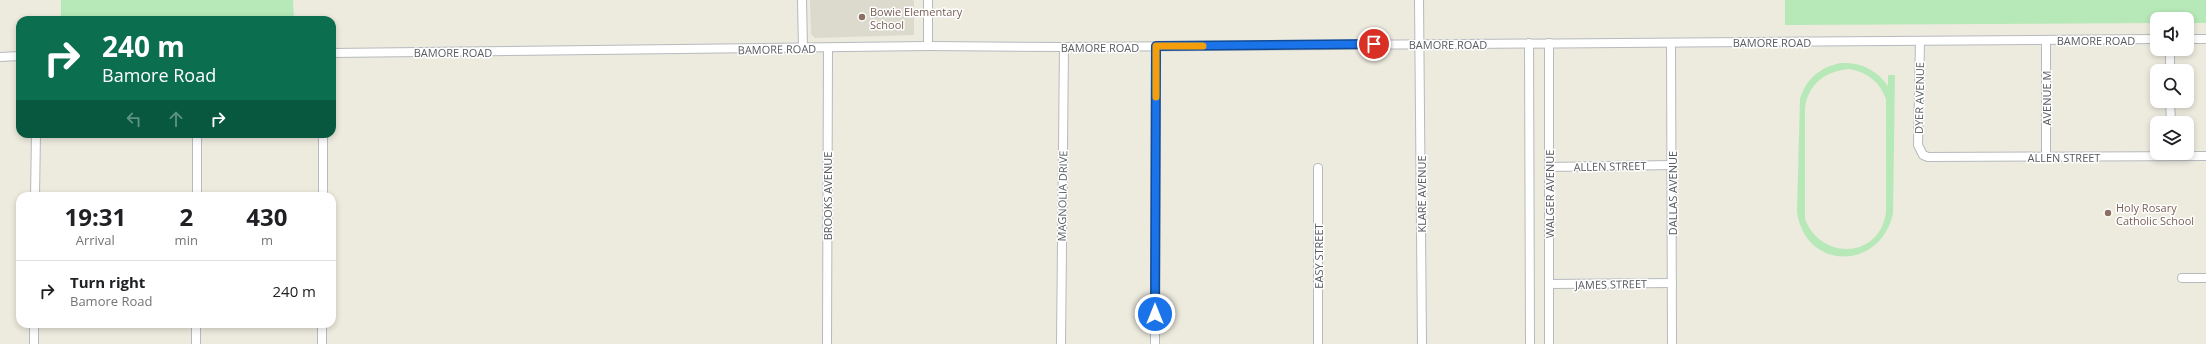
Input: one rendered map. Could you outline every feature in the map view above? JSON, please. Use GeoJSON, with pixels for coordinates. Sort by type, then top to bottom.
{"type":"FeatureCollection","features":[{"type":"Feature","properties":{"kind":"street"},"geometry":{"type":"LineString","coordinates":[[802,0],[802,48]]}},
{"type":"Feature","properties":{"kind":"street"},"geometry":{"type":"LineString","coordinates":[[928,0],[928,46]]}},
{"type":"Feature","properties":{"kind":"street","name":"KLARE AVENUE"},"geometry":{"type":"LineString","coordinates":[[1419,0],[1421,44],[1422,344]]}},
{"type":"Feature","properties":{"kind":"street","name":"BAMORE ROAD"},"geometry":{"type":"LineString","coordinates":[[336,54],[928,46],[1064,47],[2150,39]]}},
{"type":"Feature","properties":{"kind":"street"},"geometry":{"type":"LineString","coordinates":[[2194,39],[2206,39]]}},
{"type":"Feature","properties":{"kind":"street","name":"AVENUE M"},"geometry":{"type":"LineString","coordinates":[[2046,40],[2046,156]]}},
{"type":"Feature","properties":{"kind":"street","name":"DYER AVENUE"},"geometry":{"type":"LineString","coordinates":[[1920,41],[1918,145],[1923,155]]}},
{"type":"Feature","properties":{"kind":"street","name":"WALGER AVENUE"},"geometry":{"type":"LineString","coordinates":[[1529,43],[1530,344]]}},
{"type":"Feature","properties":{"kind":"street","name":"WALGER AVENUE"},"geometry":{"type":"LineString","coordinates":[[1549,43],[1549,344]]}},
{"type":"Feature","properties":{"kind":"street","name":"DALLAS AVENUE"},"geometry":{"type":"LineString","coordinates":[[1671,43],[1672,344]]}},
{"type":"Feature","properties":{"kind":"street"},"geometry":{"type":"LineString","coordinates":[[1155,344],[1156,46]]}},
{"type":"Feature","properties":{"kind":"street","name":"MAGNOLIA DRIVE"},"geometry":{"type":"LineString","coordinates":[[1061,344],[1064,47]]}},
{"type":"Feature","properties":{"kind":"street","name":"BROOKS AVENUE"},"geometry":{"type":"LineString","coordinates":[[827,344],[828,48]]}},
{"type":"Feature","properties":{"kind":"street"},"geometry":{"type":"LineString","coordinates":[[0,56],[16,56]]}},
{"type":"Feature","properties":{"kind":"street"},"geometry":{"type":"LineString","coordinates":[[35,192],[36,138]]}},
{"type":"Feature","properties":{"kind":"street"},"geometry":{"type":"LineString","coordinates":[[197,138],[197,192]]}},
{"type":"Feature","properties":{"kind":"street"},"geometry":{"type":"LineString","coordinates":[[323,138],[323,192]]}},
{"type":"Feature","properties":{"kind":"street","name":"ALLEN STREET"},"geometry":{"type":"LineString","coordinates":[[1923,155],[1934,159],[2150,155]]}},
{"type":"Feature","properties":{"kind":"street","name":"ALLEN STREET"},"geometry":{"type":"LineString","coordinates":[[2194,156],[2206,156]]}},
{"type":"Feature","properties":{"kind":"street","name":"ALLEN STREET"},"geometry":{"type":"LineString","coordinates":[[1549,167],[1672,165]]}},
{"type":"Feature","properties":{"kind":"street","name":"EASY STREET"},"geometry":{"type":"LineString","coordinates":[[1318,168],[1318,344]]}},
{"type":"Feature","properties":{"kind":"street"},"geometry":{"type":"LineString","coordinates":[[2182,278],[2206,278]]}},
{"type":"Feature","properties":{"kind":"street","name":"JAMES STREET"},"geometry":{"type":"LineString","coordinates":[[1549,284],[1672,283]]}},
{"type":"Feature","properties":{"kind":"street"},"geometry":{"type":"LineString","coordinates":[[34,328],[34,344]]}},
{"type":"Feature","properties":{"kind":"street"},"geometry":{"type":"LineString","coordinates":[[196,328],[196,344]]}},
{"type":"Feature","properties":{"kind":"street"},"geometry":{"type":"LineString","coordinates":[[322,328],[322,344]]}},
{"type":"Feature","properties":{"kind":"shaded area","name":"Bowie Elementary School"},"geometry":{"type":"Polygon","coordinates":[[[810,0],[914,0],[914,35],[815,38],[811,34],[810,0]]]}},
{"type":"Feature","properties":{"kind":"green space"},"geometry":{"type":"Polygon","coordinates":[[[61,0],[293,0],[294,16],[61,16],[61,0]]]}},
{"type":"Feature","properties":{"kind":"green space"},"geometry":{"type":"Polygon","coordinates":[[[1785,0],[2206,0],[2206,23],[2194,23],[2194,12],[2150,12],[2150,23],[1785,25],[1785,0]]]}},
{"type":"Feature","properties":{"kind":"green space"},"geometry":{"type":"Polygon","coordinates":[[[1848,63],[1868,68],[1884,80],[1888,86],[1888,75],[1895,75],[1893,214],[1885,233],[1873,246],[1859,254],[1843,256],[1827,253],[1813,245],[1803,231],[1797,212],[1800,99],[1810,80],[1820,71],[1833,65],[1848,63]],[[1849,69],[1833,72],[1820,80],[1810,91],[1805,107],[1805,219],[1813,233],[1824,242],[1836,248],[1849,249],[1862,246],[1873,239],[1881,228],[1886,212],[1886,99],[1880,88],[1872,79],[1856,70],[1849,69]]]}},
{"type":"Feature","properties":{"kind":"slow traffic"},"geometry":{"type":"LineString","coordinates":[[1156,97],[1156,46],[1203,46]]}},
{"type":"Feature","properties":{"kind":"place","name":"Bowie Elementary School"},"geometry":{"type":"Point","coordinates":[862,17]}},
{"type":"Feature","properties":{"kind":"place","name":"Holy Rosary Catholic School"},"geometry":{"type":"Point","coordinates":[2108,213]}},
{"type":"Feature","properties":{"kind":"route"},"geometry":{"type":"LineString","coordinates":[[1155,314],[1156,46],[1374,44]]}}]}
